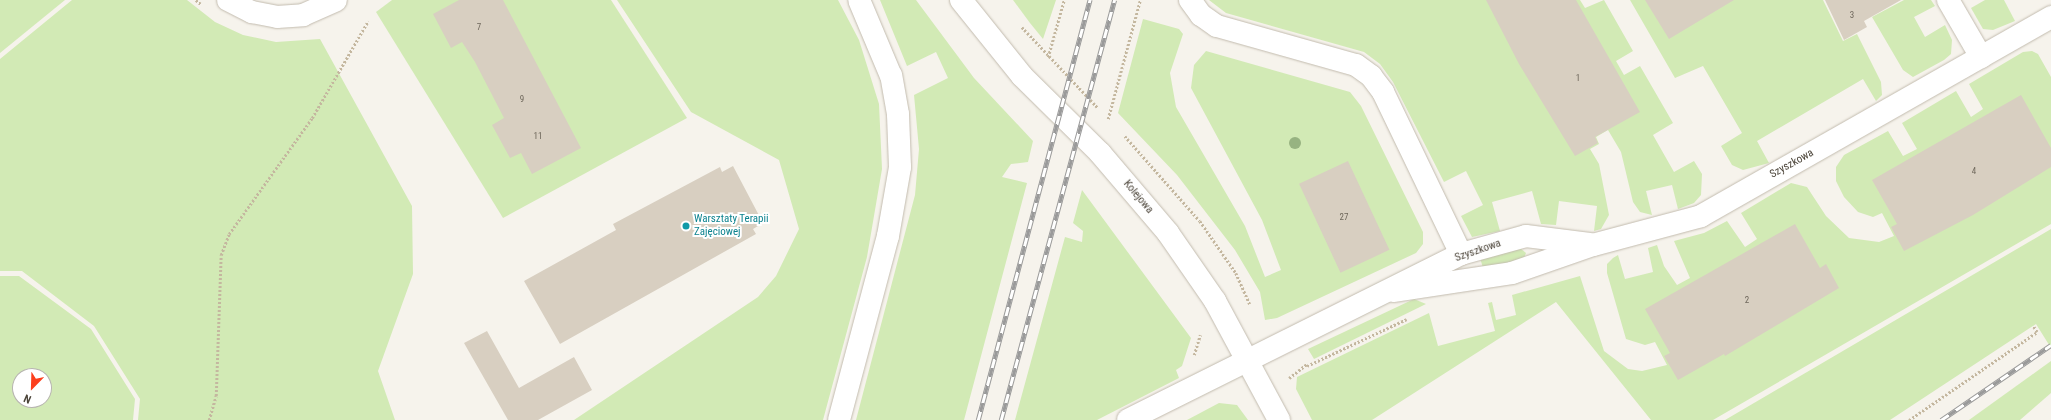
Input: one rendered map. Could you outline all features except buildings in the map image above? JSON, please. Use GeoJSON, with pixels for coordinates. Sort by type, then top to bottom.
{"type":"FeatureCollection","features":[{"type":"Feature","properties":{"kind":"street"},"geometry":{"type":"LineString","coordinates":[[228,0],[252,12],[276,17],[303,15],[336,0]]}},
{"type":"Feature","properties":{"kind":"street"},"geometry":{"type":"LineString","coordinates":[[839,420],[890,230],[900,167],[898,114],[891,76],[859,0]]}},
{"type":"Feature","properties":{"kind":"street","name":"Kolejowa"},"geometry":{"type":"LineString","coordinates":[[961,0],[1022,76],[1100,153],[1168,233],[1211,294],[1248,360],[1279,420]]}},
{"type":"Feature","properties":{"kind":"street"},"geometry":{"type":"LineString","coordinates":[[1190,0],[1201,15],[1217,26],[1350,64],[1371,76],[1383,92],[1461,254]]}},
{"type":"Feature","properties":{"kind":"street"},"geometry":{"type":"LineString","coordinates":[[1948,0],[1981,57]]}},
{"type":"Feature","properties":{"kind":"street","name":"Szyszkowa"},"geometry":{"type":"LineString","coordinates":[[1393,291],[1512,273],[1593,245],[1701,216],[2051,17]]}},
{"type":"Feature","properties":{"kind":"street","name":"Szyszkowa"},"geometry":{"type":"LineString","coordinates":[[1128,420],[1248,360],[1393,291],[1461,254],[1526,236],[1593,245]]}},
{"type":"Feature","properties":{"kind":"path"},"geometry":{"type":"LineString","coordinates":[[1048,57],[1064,0]]}},
{"type":"Feature","properties":{"kind":"path"},"geometry":{"type":"LineString","coordinates":[[1108,119],[1140,0]]}},
{"type":"Feature","properties":{"kind":"path"},"geometry":{"type":"LineString","coordinates":[[209,420],[216,396],[222,255],[229,234],[312,118],[368,21]]}},
{"type":"Feature","properties":{"kind":"path"},"geometry":{"type":"LineString","coordinates":[[1909,420],[2037,332],[2033,326]]}},
{"type":"Feature","properties":{"kind":"path"},"geometry":{"type":"LineString","coordinates":[[1201,330],[1193,362],[1202,383]]}},
{"type":"Feature","properties":{"kind":"green space"},"geometry":{"type":"Polygon","coordinates":[[[0,0],[65,0],[0,53],[0,0]]]}},
{"type":"Feature","properties":{"kind":"green space"},"geometry":{"type":"Polygon","coordinates":[[[72,0],[187,0],[215,22],[243,35],[276,42],[320,39],[412,206],[413,274],[378,371],[395,420],[138,420],[140,399],[94,326],[22,271],[0,271],[0,59],[72,0]]]}},
{"type":"Feature","properties":{"kind":"green space"},"geometry":{"type":"Polygon","coordinates":[[[392,0],[611,0],[687,118],[503,218],[376,12],[392,0]]]}},
{"type":"Feature","properties":{"kind":"green space"},"geometry":{"type":"Polygon","coordinates":[[[617,0],[838,0],[859,40],[879,104],[882,169],[867,257],[823,420],[574,420],[758,297],[776,276],[799,229],[779,160],[691,112],[617,0]]]}},
{"type":"Feature","properties":{"kind":"green space"},"geometry":{"type":"Polygon","coordinates":[[[880,0],[916,0],[974,78],[1033,141],[1028,162],[1011,164],[1002,177],[1027,183],[964,420],[856,420],[915,195],[919,149],[914,95],[948,78],[936,52],[907,66],[880,0]]]}},
{"type":"Feature","properties":{"kind":"green space"},"geometry":{"type":"Polygon","coordinates":[[[1013,0],[1056,0],[1043,39],[1030,23],[1013,0]]]}},
{"type":"Feature","properties":{"kind":"green space"},"geometry":{"type":"Polygon","coordinates":[[[1209,0],[1580,0],[1585,8],[1604,0],[1633,51],[1616,61],[1624,75],[1640,66],[1673,123],[1653,135],[1674,172],[1694,161],[1702,174],[1701,195],[1694,203],[1678,209],[1672,185],[1646,191],[1652,215],[1640,212],[1633,202],[1621,152],[1608,130],[1596,137],[1599,144],[1590,149],[1599,164],[1609,215],[1601,229],[1594,231],[1597,206],[1559,201],[1556,225],[1541,224],[1532,191],[1492,202],[1500,231],[1472,237],[1461,216],[1483,205],[1466,171],[1444,182],[1393,82],[1380,64],[1364,52],[1226,13],[1209,0]]]}},
{"type":"Feature","properties":{"kind":"green space"},"geometry":{"type":"Polygon","coordinates":[[[1630,0],[1823,0],[1843,41],[1857,34],[1881,82],[1882,95],[1876,101],[1863,79],[1757,141],[1769,163],[1743,170],[1732,165],[1721,146],[1742,133],[1703,66],[1675,78],[1630,0]]]}},
{"type":"Feature","properties":{"kind":"green space"},"geometry":{"type":"Polygon","coordinates":[[[1904,0],[1931,0],[1935,6],[1914,17],[1925,37],[1945,25],[1952,40],[1951,54],[1944,60],[1913,77],[1903,70],[1872,17],[1904,0]]]}},
{"type":"Feature","properties":{"kind":"green space"},"geometry":{"type":"Polygon","coordinates":[[[1985,0],[2004,0],[2015,21],[1993,30],[1983,29],[1971,8],[1985,0]]]}},
{"type":"Feature","properties":{"kind":"green space"},"geometry":{"type":"Polygon","coordinates":[[[1143,19],[1179,29],[1183,34],[1170,73],[1176,107],[1245,226],[1265,277],[1281,270],[1262,220],[1191,88],[1194,65],[1206,51],[1350,92],[1361,106],[1423,232],[1423,244],[1416,253],[1277,318],[1265,320],[1260,292],[1235,250],[1177,175],[1118,113],[1143,19]]]}},
{"type":"Feature","properties":{"kind":"green space"},"geometry":{"type":"Polygon","coordinates":[[[2032,51],[2038,54],[2051,77],[2051,224],[1713,420],[1651,420],[1556,302],[1372,420],[1312,420],[1296,389],[1297,377],[1429,313],[1438,346],[1495,331],[1488,303],[1492,302],[1496,320],[1516,315],[1512,295],[1580,276],[1604,351],[1628,369],[1642,371],[1667,365],[1655,342],[1645,345],[1626,339],[1607,273],[1607,264],[1613,258],[1618,255],[1625,279],[1653,272],[1648,248],[1657,245],[1664,266],[1677,285],[1690,278],[1674,241],[1704,233],[1727,221],[1745,247],[1757,239],[1741,213],[1791,183],[1807,187],[1826,216],[1849,238],[1879,242],[1894,236],[1882,213],[1873,217],[1858,212],[1844,197],[1836,181],[1836,167],[1844,155],[1888,131],[1903,156],[1917,149],[1902,123],[1956,91],[1971,117],[1983,109],[1969,84],[2023,52],[2032,51]]]}},
{"type":"Feature","properties":{"kind":"green space"},"geometry":{"type":"Polygon","coordinates":[[[1082,190],[1191,338],[1182,366],[1176,370],[1179,378],[1097,420],[1015,420],[1065,237],[1082,242],[1083,231],[1073,223],[1082,190]]]}},
{"type":"Feature","properties":{"kind":"green space"},"geometry":{"type":"Polygon","coordinates":[[[2051,229],[2051,348],[2036,324],[1890,420],[1725,420],[2051,229]]]}},
{"type":"Feature","properties":{"kind":"green space"},"geometry":{"type":"Polygon","coordinates":[[[1520,248],[1526,253],[1524,258],[1484,271],[1480,258],[1520,248]]]}},
{"type":"Feature","properties":{"kind":"green space"},"geometry":{"type":"Polygon","coordinates":[[[0,276],[19,276],[91,329],[135,399],[133,420],[0,420],[0,276]]]}},
{"type":"Feature","properties":{"kind":"green space"},"geometry":{"type":"Polygon","coordinates":[[[1414,299],[1426,304],[1314,359],[1308,349],[1414,299]]]}},
{"type":"Feature","properties":{"kind":"green space"},"geometry":{"type":"Polygon","coordinates":[[[2051,361],[2051,393],[2020,420],[1969,420],[2051,361]]]}},
{"type":"Feature","properties":{"kind":"green space"},"geometry":{"type":"Polygon","coordinates":[[[1219,403],[1237,405],[1248,420],[1187,420],[1219,403]]]}},
{"type":"Feature","properties":{"kind":"railway"},"geometry":{"type":"LineString","coordinates":[[978,420],[1090,0]]}},
{"type":"Feature","properties":{"kind":"railway"},"geometry":{"type":"LineString","coordinates":[[1001,420],[1114,0]]}},
{"type":"Feature","properties":{"kind":"railway"},"geometry":{"type":"LineString","coordinates":[[1941,420],[2051,345]]}},
{"type":"Feature","properties":{"kind":"place","name":"Warsztaty Terapii Zajęciowej"},"geometry":{"type":"Point","coordinates":[686,226]}}]}
